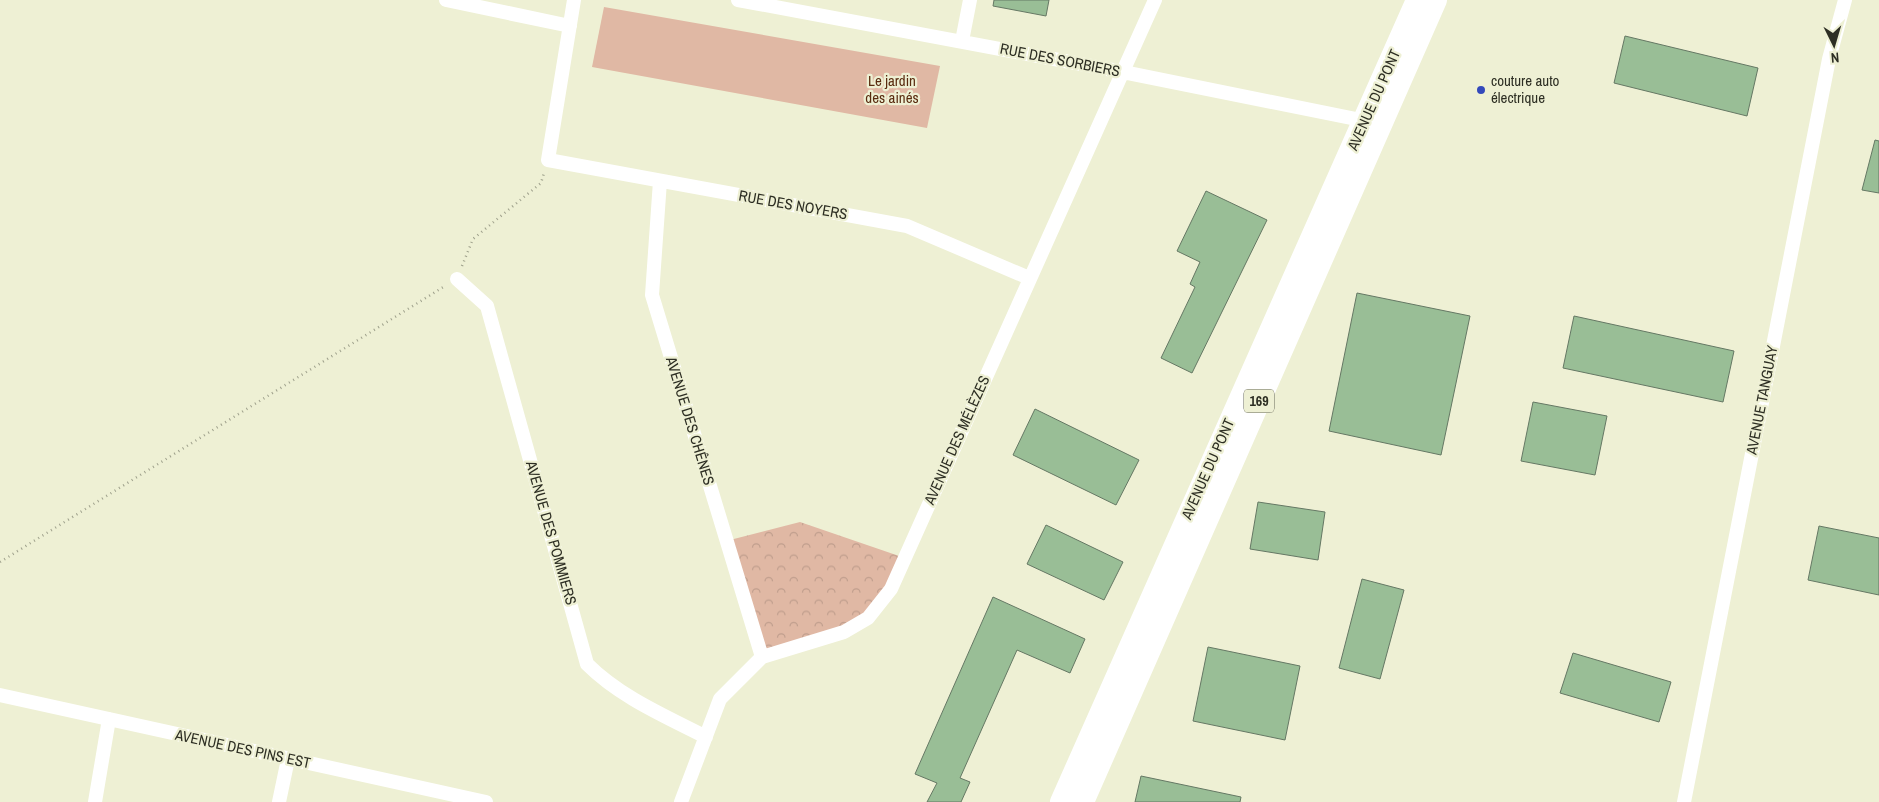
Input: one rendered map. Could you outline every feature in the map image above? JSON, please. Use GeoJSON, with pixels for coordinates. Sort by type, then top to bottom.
{"type":"FeatureCollection","features":[{"type":"Feature","properties":{"kind":"main road","name":"AVENUE DU PONT"},"geometry":{"type":"LineString","coordinates":[[1083,802],[1373,123],[1417,0]]}},
{"type":"Feature","properties":{"kind":"main road","name":"AVENUE DU PONT"},"geometry":{"type":"LineString","coordinates":[[1061,802],[1373,123],[1436,0]]}},
{"type":"Feature","properties":{"kind":"street"},"geometry":{"type":"LineString","coordinates":[[446,0],[570,26]]}},
{"type":"Feature","properties":{"kind":"street"},"geometry":{"type":"LineString","coordinates":[[548,160],[574,0]]}},
{"type":"Feature","properties":{"kind":"street","name":"RUE DES SORBIERS"},"geometry":{"type":"LineString","coordinates":[[740,0],[1123,72],[1373,123]]}},
{"type":"Feature","properties":{"kind":"street"},"geometry":{"type":"LineString","coordinates":[[962,41],[970,0]]}},
{"type":"Feature","properties":{"kind":"street","name":"AVENUE DES MÉLÈZES"},"geometry":{"type":"LineString","coordinates":[[681,802],[720,699],[762,657],[844,632],[868,618],[891,589],[1155,0]]}},
{"type":"Feature","properties":{"kind":"street","name":"AVENUE TANGUAY"},"geometry":{"type":"LineString","coordinates":[[1684,802],[1829,59],[1845,0]]}},
{"type":"Feature","properties":{"kind":"street","name":"RUE DES NOYERS"},"geometry":{"type":"LineString","coordinates":[[548,160],[907,226],[1030,278]]}},
{"type":"Feature","properties":{"kind":"street","name":"AVENUE DES CHÊNES"},"geometry":{"type":"LineString","coordinates":[[660,181],[652,295],[762,657]]}},
{"type":"Feature","properties":{"kind":"street","name":"AVENUE DES POMMIERS"},"geometry":{"type":"LineString","coordinates":[[457,279],[487,306],[588,664],[600,677],[654,711],[706,737]]}},
{"type":"Feature","properties":{"kind":"street","name":"AVENUE DES PINS EST"},"geometry":{"type":"LineString","coordinates":[[0,696],[288,758],[458,799],[486,802]]}},
{"type":"Feature","properties":{"kind":"street"},"geometry":{"type":"LineString","coordinates":[[95,802],[109,719]]}},
{"type":"Feature","properties":{"kind":"street"},"geometry":{"type":"LineString","coordinates":[[279,802],[288,758]]}},
{"type":"Feature","properties":{"kind":"path"},"geometry":{"type":"LineString","coordinates":[[0,562],[457,279],[473,240],[541,183],[548,160]]}},
{"type":"Feature","properties":{"kind":"green space","name":"Le jardin des ainés"},"geometry":{"type":"Polygon","coordinates":[[[604,7],[940,66],[927,128],[592,67],[604,7]]]}},
{"type":"Feature","properties":{"kind":"green space"},"geometry":{"type":"Polygon","coordinates":[[[800,522],[902,557],[868,618],[764,654],[726,541],[800,522]]]}},
{"type":"Feature","properties":{"kind":"building"},"geometry":{"type":"Polygon","coordinates":[[[994,0],[1049,0],[1046,16],[993,6],[994,0]]]}},
{"type":"Feature","properties":{"kind":"building"},"geometry":{"type":"Polygon","coordinates":[[[1625,36],[1758,68],[1747,116],[1614,83],[1625,36]]]}},
{"type":"Feature","properties":{"kind":"building"},"geometry":{"type":"Polygon","coordinates":[[[1875,140],[1879,141],[1879,193],[1862,190],[1875,140]]]}},
{"type":"Feature","properties":{"kind":"building"},"geometry":{"type":"Polygon","coordinates":[[[1206,191],[1267,220],[1192,373],[1161,358],[1195,287],[1190,284],[1200,262],[1177,251],[1206,191]]]}},
{"type":"Feature","properties":{"kind":"building"},"geometry":{"type":"Polygon","coordinates":[[[1357,293],[1470,316],[1441,455],[1329,431],[1357,293]]]}},
{"type":"Feature","properties":{"kind":"building"},"geometry":{"type":"Polygon","coordinates":[[[1574,316],[1734,351],[1723,402],[1563,368],[1574,316]]]}},
{"type":"Feature","properties":{"kind":"building"},"geometry":{"type":"Polygon","coordinates":[[[1533,402],[1607,416],[1595,475],[1521,461],[1533,402]]]}},
{"type":"Feature","properties":{"kind":"building"},"geometry":{"type":"Polygon","coordinates":[[[1035,409],[1139,460],[1116,505],[1013,455],[1035,409]]]}},
{"type":"Feature","properties":{"kind":"building"},"geometry":{"type":"Polygon","coordinates":[[[1258,502],[1325,512],[1318,560],[1250,549],[1258,502]]]}},
{"type":"Feature","properties":{"kind":"building"},"geometry":{"type":"Polygon","coordinates":[[[1046,525],[1123,562],[1104,600],[1027,564],[1046,525]]]}},
{"type":"Feature","properties":{"kind":"building"},"geometry":{"type":"Polygon","coordinates":[[[1819,526],[1879,538],[1879,595],[1808,580],[1819,526]]]}},
{"type":"Feature","properties":{"kind":"building"},"geometry":{"type":"Polygon","coordinates":[[[1362,579],[1404,590],[1380,679],[1339,668],[1362,579]]]}},
{"type":"Feature","properties":{"kind":"building"},"geometry":{"type":"Polygon","coordinates":[[[993,597],[1085,639],[1070,673],[1017,650],[960,778],[970,782],[961,802],[927,802],[937,783],[915,774],[993,597]]]}},
{"type":"Feature","properties":{"kind":"building"},"geometry":{"type":"Polygon","coordinates":[[[1208,647],[1300,666],[1285,740],[1193,721],[1208,647]]]}},
{"type":"Feature","properties":{"kind":"building"},"geometry":{"type":"Polygon","coordinates":[[[1573,653],[1671,682],[1659,722],[1560,693],[1573,653]]]}},
{"type":"Feature","properties":{"kind":"building"},"geometry":{"type":"Polygon","coordinates":[[[1141,776],[1241,797],[1240,802],[1135,802],[1141,776]]]}},
{"type":"Feature","properties":{"kind":"place","name":"couture auto électrique"},"geometry":{"type":"Point","coordinates":[1481,90]}}]}
